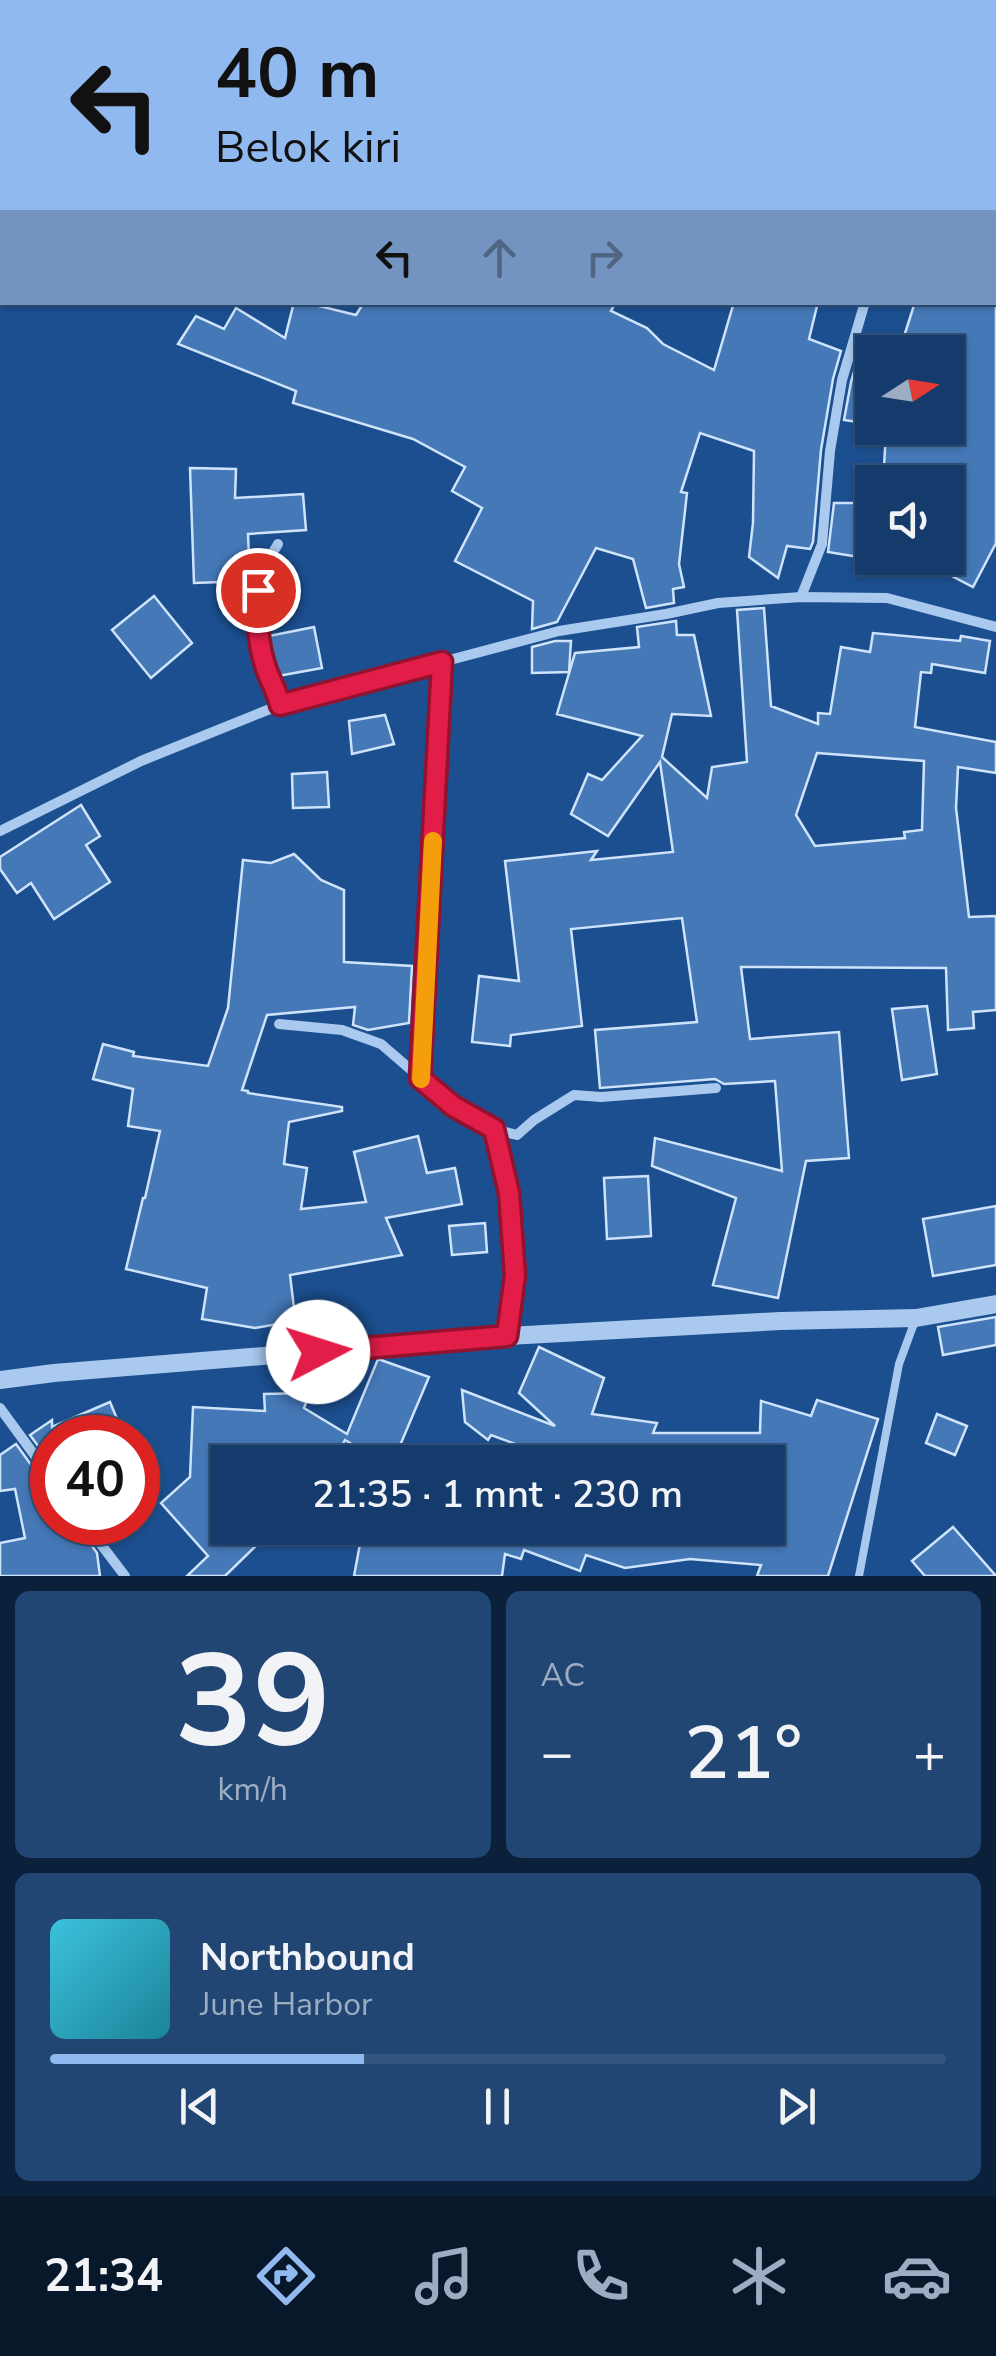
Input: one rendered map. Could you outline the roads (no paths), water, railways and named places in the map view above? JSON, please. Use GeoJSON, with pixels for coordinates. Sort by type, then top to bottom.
{"type":"FeatureCollection","features":[{"type":"Feature","properties":{"kind":"street"},"geometry":{"type":"LineString","coordinates":[[801,597],[822,544],[830,451],[842,380],[864,305]]}},
{"type":"Feature","properties":{"kind":"street"},"geometry":{"type":"LineString","coordinates":[[278,544],[264,566],[256,618],[266,671],[280,705]]}},
{"type":"Feature","properties":{"kind":"street"},"geometry":{"type":"LineString","coordinates":[[0,832],[142,761],[280,705],[559,630],[718,603],[801,597],[887,598],[996,628]]}},
{"type":"Feature","properties":{"kind":"street"},"geometry":{"type":"LineString","coordinates":[[420,1078],[442,662]]}},
{"type":"Feature","properties":{"kind":"street"},"geometry":{"type":"LineString","coordinates":[[278,1024],[352,1032],[381,1044],[453,1106],[494,1129],[517,1135],[574,1095],[716,1088]]}},
{"type":"Feature","properties":{"kind":"street"},"geometry":{"type":"LineString","coordinates":[[494,1129],[509,1193],[515,1275],[507,1336]]}},
{"type":"Feature","properties":{"kind":"street"},"geometry":{"type":"LineString","coordinates":[[0,1380],[507,1336],[916,1318],[996,1304]]}},
{"type":"Feature","properties":{"kind":"street"},"geometry":{"type":"LineString","coordinates":[[0,1408],[30,1449]]}},
{"type":"Feature","properties":{"kind":"street"},"geometry":{"type":"LineString","coordinates":[[101,1545],[125,1576]]}},
{"type":"Feature","properties":{"kind":"lane"},"geometry":{"type":"LineString","coordinates":[[859,1576],[900,1364],[916,1318]]}}]}
